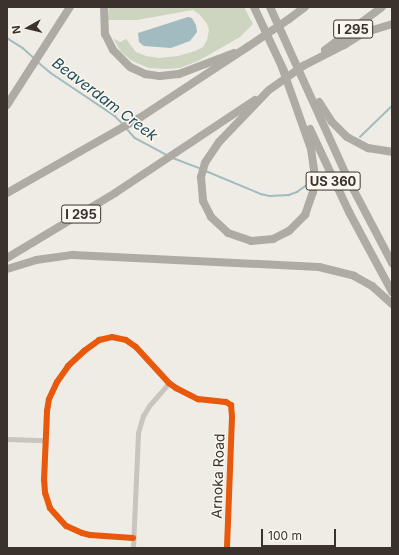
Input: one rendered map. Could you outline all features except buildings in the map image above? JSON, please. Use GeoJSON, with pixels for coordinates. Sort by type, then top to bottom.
{"type":"FeatureCollection","features":[{"type":"Feature","properties":{"kind":"highway"},"geometry":{"type":"LineString","coordinates":[[7,105],[70,7]]}},
{"type":"Feature","properties":{"kind":"highway"},"geometry":{"type":"LineString","coordinates":[[104,7],[105,34],[113,50],[130,67],[145,74],[160,76],[179,74],[246,48]]}},
{"type":"Feature","properties":{"kind":"highway"},"geometry":{"type":"LineString","coordinates":[[250,7],[272,45]]}},
{"type":"Feature","properties":{"kind":"highway","name":"US 360"},"geometry":{"type":"LineString","coordinates":[[254,7],[336,186],[392,292]]}},
{"type":"Feature","properties":{"kind":"highway","name":"US 360"},"geometry":{"type":"LineString","coordinates":[[271,7],[349,181],[392,263]]}},
{"type":"Feature","properties":{"kind":"highway","name":"I 295"},"geometry":{"type":"LineString","coordinates":[[7,258],[187,147],[324,53],[382,7]]}},
{"type":"Feature","properties":{"kind":"highway"},"geometry":{"type":"LineString","coordinates":[[7,194],[141,117],[289,19],[300,9]]}},
{"type":"Feature","properties":{"kind":"highway"},"geometry":{"type":"LineString","coordinates":[[324,53],[368,30],[392,24]]}},
{"type":"Feature","properties":{"kind":"highway"},"geometry":{"type":"LineString","coordinates":[[295,59],[322,108],[336,127],[347,137],[363,146],[380,151],[392,152]]}},
{"type":"Feature","properties":{"kind":"highway"},"geometry":{"type":"LineString","coordinates":[[268,91],[247,115],[226,133],[209,157],[201,177],[201,193],[207,210],[215,222],[228,233],[243,239],[259,241],[281,236],[295,226],[305,215],[313,192],[313,160],[309,139],[282,67]]}},
{"type":"Feature","properties":{"kind":"highway"},"geometry":{"type":"LineString","coordinates":[[7,269],[36,260],[73,255],[319,267],[354,276],[372,286],[392,304]]}},
{"type":"Feature","properties":{"kind":"street"},"geometry":{"type":"LineString","coordinates":[[133,538],[82,533],[72,530],[59,520],[50,508],[45,493],[45,440],[49,399],[57,382],[76,357],[99,340],[112,337],[132,344],[169,383],[149,406],[138,433],[133,548]]}},
{"type":"Feature","properties":{"kind":"street","name":"Arnoka Road"},"geometry":{"type":"LineString","coordinates":[[169,383],[198,399],[226,402],[231,405],[232,417],[227,548]]}},
{"type":"Feature","properties":{"kind":"street"},"geometry":{"type":"LineString","coordinates":[[7,439],[45,440]]}},
{"type":"Feature","properties":{"kind":"green space"},"geometry":{"type":"Polygon","coordinates":[[[109,7],[244,7],[253,24],[240,37],[198,61],[180,68],[149,68],[132,61],[121,52],[113,38],[120,42],[126,39],[136,52],[146,56],[159,58],[178,56],[203,47],[207,40],[209,30],[207,24],[200,15],[193,10],[137,20],[108,20],[109,7]]]}},
{"type":"Feature","properties":{"kind":"water"},"geometry":{"type":"Polygon","coordinates":[[[188,17],[192,18],[196,25],[197,32],[190,41],[171,48],[144,46],[139,42],[138,33],[188,17]]]}},
{"type":"Feature","properties":{"kind":"waterway","name":"Beaverdam Creek"},"geometry":{"type":"LineString","coordinates":[[7,38],[23,48],[34,58]]}},
{"type":"Feature","properties":{"kind":"waterway","name":"Beaverdam Creek"},"geometry":{"type":"LineString","coordinates":[[38,62],[51,73],[115,116],[122,123]]}},
{"type":"Feature","properties":{"kind":"waterway","name":"Beaverdam Creek"},"geometry":{"type":"LineString","coordinates":[[360,137],[392,106]]}},
{"type":"Feature","properties":{"kind":"waterway","name":"Beaverdam Creek"},"geometry":{"type":"LineString","coordinates":[[127,129],[135,138],[167,155]]}},
{"type":"Feature","properties":{"kind":"waterway","name":"Beaverdam Creek"},"geometry":{"type":"LineString","coordinates":[[173,158],[201,169]]}},
{"type":"Feature","properties":{"kind":"waterway","name":"Beaverdam Creek"},"geometry":{"type":"LineString","coordinates":[[206,171],[261,194],[270,196],[289,195],[297,192],[307,185]]}},
{"type":"Feature","properties":{"kind":"cycle path"},"geometry":{"type":"LineString","coordinates":[[133,538],[90,535],[66,526],[50,508],[45,493],[44,480],[47,411],[49,399],[57,382],[68,366],[84,351],[99,340],[112,337],[126,340],[136,347],[169,383],[176,388],[198,399],[226,402],[231,405],[232,417],[227,548]]}}]}
